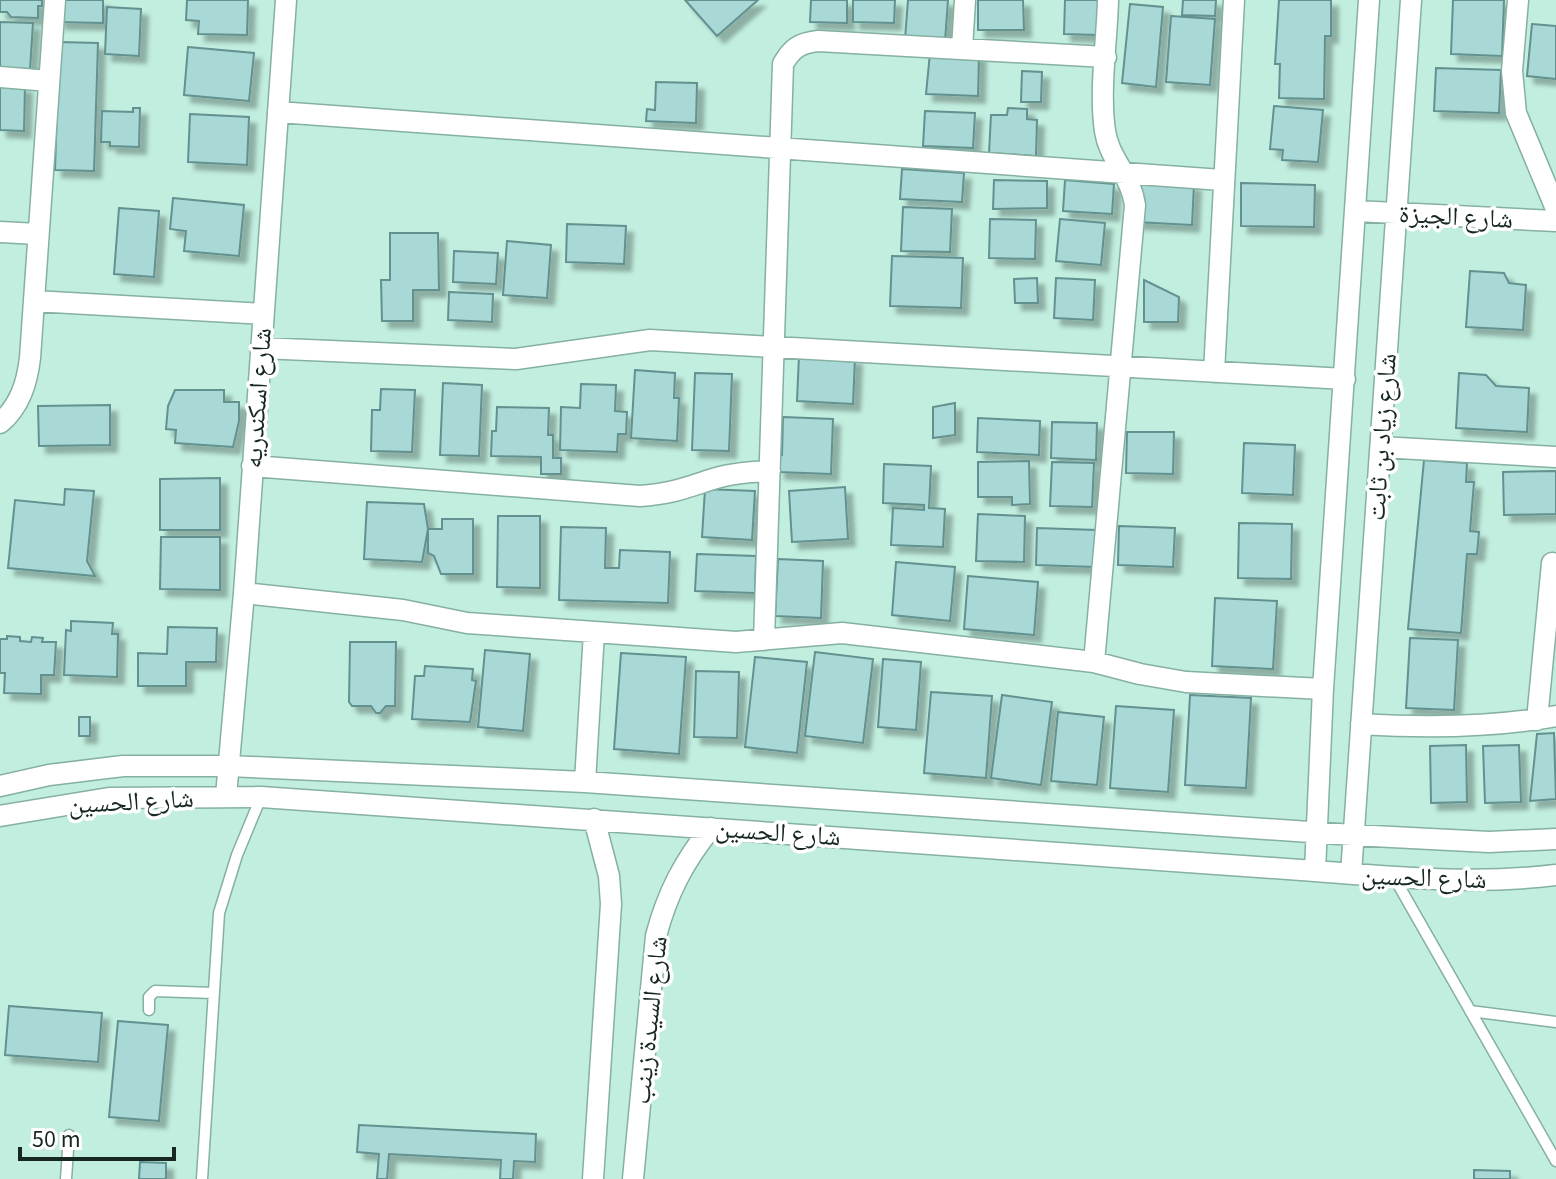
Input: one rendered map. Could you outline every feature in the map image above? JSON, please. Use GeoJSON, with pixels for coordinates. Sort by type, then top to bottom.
{"type":"FeatureCollection","features":[{"type":"Feature","properties":{"kind":"street"},"geometry":{"type":"LineString","coordinates":[[0,423],[18,402],[27,381],[55,0]]}},
{"type":"Feature","properties":{"kind":"street","name":"شارع اسكندريه"},"geometry":{"type":"LineString","coordinates":[[226,796],[244,593],[286,0]]}},
{"type":"Feature","properties":{"kind":"street"},"geometry":{"type":"LineString","coordinates":[[962,49],[965,0]]}},
{"type":"Feature","properties":{"kind":"street"},"geometry":{"type":"LineString","coordinates":[[1094,662],[1135,205],[1133,188],[1112,154],[1105,133],[1108,0]]}},
{"type":"Feature","properties":{"kind":"street"},"geometry":{"type":"LineString","coordinates":[[1214,372],[1234,0]]}},
{"type":"Feature","properties":{"kind":"street","name":"شارع زياد بن ثابت"},"geometry":{"type":"LineString","coordinates":[[1315,871],[1323,689],[1369,0]]}},
{"type":"Feature","properties":{"kind":"street","name":"شارع زياد بن ثابت"},"geometry":{"type":"LineString","coordinates":[[1351,874],[1411,0]]}},
{"type":"Feature","properties":{"kind":"street"},"geometry":{"type":"LineString","coordinates":[[1518,0],[1512,71],[1516,113],[1556,209]]}},
{"type":"Feature","properties":{"kind":"street"},"geometry":{"type":"LineString","coordinates":[[764,640],[783,64],[790,51],[803,43],[1106,57]]}},
{"type":"Feature","properties":{"kind":"street"},"geometry":{"type":"LineString","coordinates":[[0,77],[49,81]]}},
{"type":"Feature","properties":{"kind":"street"},"geometry":{"type":"LineString","coordinates":[[278,112],[1222,180]]}},
{"type":"Feature","properties":{"kind":"street","name":"شارع الجيزة"},"geometry":{"type":"LineString","coordinates":[[1356,211],[1556,221]]}},
{"type":"Feature","properties":{"kind":"street"},"geometry":{"type":"LineString","coordinates":[[0,232],[38,234]]}},
{"type":"Feature","properties":{"kind":"street"},"geometry":{"type":"LineString","coordinates":[[34,301],[263,314]]}},
{"type":"Feature","properties":{"kind":"street"},"geometry":{"type":"LineString","coordinates":[[261,348],[516,359],[650,340],[1345,379]]}},
{"type":"Feature","properties":{"kind":"street"},"geometry":{"type":"LineString","coordinates":[[1381,447],[1556,457]]}},
{"type":"Feature","properties":{"kind":"street"},"geometry":{"type":"LineString","coordinates":[[252,466],[640,496],[677,492],[714,478],[742,472],[770,471]]}},
{"type":"Feature","properties":{"kind":"street"},"geometry":{"type":"LineString","coordinates":[[1361,724],[1449,727],[1546,718],[1552,563]]}},
{"type":"Feature","properties":{"kind":"street"},"geometry":{"type":"LineString","coordinates":[[244,593],[403,610],[467,623],[736,642],[842,633],[1094,662],[1186,682],[1323,689]]}},
{"type":"Feature","properties":{"kind":"street"},"geometry":{"type":"LineString","coordinates":[[585,782],[594,632]]}},
{"type":"Feature","properties":{"kind":"street","name":"شارع الحسين"},"geometry":{"type":"LineString","coordinates":[[0,786],[49,775],[123,766],[229,766],[585,782],[1353,835],[1489,842],[1556,839]]}},
{"type":"Feature","properties":{"kind":"street","name":"شارع الحسين"},"geometry":{"type":"LineString","coordinates":[[0,816],[109,798],[261,797],[1395,879],[1466,881],[1556,875]]}},
{"type":"Feature","properties":{"kind":"street","name":"شارع السيدة زينب"},"geometry":{"type":"LineString","coordinates":[[593,1179],[611,904],[609,876],[594,819]]}},
{"type":"Feature","properties":{"kind":"street","name":"شارع السيدة زينب"},"geometry":{"type":"LineString","coordinates":[[633,1179],[656,936],[676,878],[711,828]]}},
{"type":"Feature","properties":{"kind":"lane"},"geometry":{"type":"LineString","coordinates":[[202,1179],[219,913],[237,855],[261,797]]}},
{"type":"Feature","properties":{"kind":"lane"},"geometry":{"type":"LineString","coordinates":[[1395,879],[1556,1161]]}},
{"type":"Feature","properties":{"kind":"lane"},"geometry":{"type":"LineString","coordinates":[[149,1010],[149,997],[155,991],[214,993]]}},
{"type":"Feature","properties":{"kind":"lane"},"geometry":{"type":"LineString","coordinates":[[1470,1011],[1556,1022]]}},
{"type":"Feature","properties":{"kind":"lane"},"geometry":{"type":"LineString","coordinates":[[66,1179],[69,1135]]}},
{"type":"Feature","properties":{"kind":"building"},"geometry":{"type":"Polygon","coordinates":[[[0,0],[42,0],[42,6],[38,6],[38,18],[11,17],[7,12],[0,12],[0,0]]]}},
{"type":"Feature","properties":{"kind":"building"},"geometry":{"type":"Polygon","coordinates":[[[58,0],[103,0],[103,23],[58,22],[58,0]]]}},
{"type":"Feature","properties":{"kind":"building"},"geometry":{"type":"Polygon","coordinates":[[[187,0],[248,0],[247,35],[198,34],[199,21],[186,20],[187,0]]]}},
{"type":"Feature","properties":{"kind":"building"},"geometry":{"type":"Polygon","coordinates":[[[685,0],[758,0],[717,36],[685,0]]]}},
{"type":"Feature","properties":{"kind":"building"},"geometry":{"type":"Polygon","coordinates":[[[811,0],[847,0],[847,23],[810,22],[811,0]]]}},
{"type":"Feature","properties":{"kind":"building"},"geometry":{"type":"Polygon","coordinates":[[[853,0],[895,0],[894,23],[853,22],[853,0]]]}},
{"type":"Feature","properties":{"kind":"building"},"geometry":{"type":"Polygon","coordinates":[[[908,0],[948,0],[945,41],[905,39],[908,0]]]}},
{"type":"Feature","properties":{"kind":"building"},"geometry":{"type":"Polygon","coordinates":[[[978,0],[1023,0],[1024,30],[978,30],[978,0]]]}},
{"type":"Feature","properties":{"kind":"building"},"geometry":{"type":"Polygon","coordinates":[[[1065,0],[1098,0],[1098,35],[1064,34],[1065,0]]]}},
{"type":"Feature","properties":{"kind":"building"},"geometry":{"type":"Polygon","coordinates":[[[1183,0],[1216,0],[1215,16],[1182,15],[1183,0]]]}},
{"type":"Feature","properties":{"kind":"building"},"geometry":{"type":"Polygon","coordinates":[[[1279,0],[1331,0],[1331,36],[1325,36],[1324,99],[1279,98],[1280,64],[1275,64],[1279,0]]]}},
{"type":"Feature","properties":{"kind":"building"},"geometry":{"type":"Polygon","coordinates":[[[1453,0],[1504,0],[1502,56],[1451,54],[1453,0]]]}},
{"type":"Feature","properties":{"kind":"building"},"geometry":{"type":"Polygon","coordinates":[[[1130,4],[1163,7],[1156,87],[1122,83],[1130,4]]]}},
{"type":"Feature","properties":{"kind":"building"},"geometry":{"type":"Polygon","coordinates":[[[107,7],[141,9],[139,56],[105,54],[107,7]]]}},
{"type":"Feature","properties":{"kind":"building"},"geometry":{"type":"Polygon","coordinates":[[[1171,16],[1215,19],[1210,85],[1166,82],[1171,16]]]}},
{"type":"Feature","properties":{"kind":"building"},"geometry":{"type":"Polygon","coordinates":[[[0,22],[33,23],[30,69],[0,68],[0,22]]]}},
{"type":"Feature","properties":{"kind":"building"},"geometry":{"type":"Polygon","coordinates":[[[1532,24],[1556,26],[1556,79],[1527,76],[1532,24]]]}},
{"type":"Feature","properties":{"kind":"building"},"geometry":{"type":"Polygon","coordinates":[[[59,42],[98,43],[94,171],[55,170],[59,42]]]}},
{"type":"Feature","properties":{"kind":"building"},"geometry":{"type":"Polygon","coordinates":[[[188,47],[254,53],[249,101],[184,95],[188,47]]]}},
{"type":"Feature","properties":{"kind":"building"},"geometry":{"type":"Polygon","coordinates":[[[930,53],[979,54],[978,96],[926,94],[930,53]]]}},
{"type":"Feature","properties":{"kind":"building"},"geometry":{"type":"Polygon","coordinates":[[[1436,68],[1501,70],[1499,113],[1434,111],[1436,68]]]}},
{"type":"Feature","properties":{"kind":"building"},"geometry":{"type":"Polygon","coordinates":[[[1022,71],[1042,72],[1041,102],[1021,102],[1022,71]]]}},
{"type":"Feature","properties":{"kind":"building"},"geometry":{"type":"Polygon","coordinates":[[[656,82],[697,83],[696,123],[646,121],[647,109],[655,110],[656,82]]]}},
{"type":"Feature","properties":{"kind":"building"},"geometry":{"type":"Polygon","coordinates":[[[0,85],[25,86],[24,131],[0,130],[0,85]]]}},
{"type":"Feature","properties":{"kind":"building"},"geometry":{"type":"Polygon","coordinates":[[[1274,106],[1323,110],[1318,162],[1282,160],[1283,150],[1270,149],[1274,106]]]}},
{"type":"Feature","properties":{"kind":"building"},"geometry":{"type":"Polygon","coordinates":[[[133,108],[140,108],[139,147],[110,146],[110,142],[101,142],[102,111],[133,112],[133,108]]]}},
{"type":"Feature","properties":{"kind":"building"},"geometry":{"type":"Polygon","coordinates":[[[1008,108],[1027,109],[1027,119],[1037,120],[1036,156],[989,153],[991,115],[1007,115],[1008,108]]]}},
{"type":"Feature","properties":{"kind":"building"},"geometry":{"type":"Polygon","coordinates":[[[925,111],[975,113],[973,148],[923,146],[925,111]]]}},
{"type":"Feature","properties":{"kind":"building"},"geometry":{"type":"Polygon","coordinates":[[[190,114],[249,117],[247,165],[188,162],[190,114]]]}},
{"type":"Feature","properties":{"kind":"building"},"geometry":{"type":"Polygon","coordinates":[[[902,169],[964,173],[962,202],[900,199],[902,169]]]}},
{"type":"Feature","properties":{"kind":"building"},"geometry":{"type":"Polygon","coordinates":[[[994,180],[1047,181],[1047,208],[993,209],[994,180]]]}},
{"type":"Feature","properties":{"kind":"building"},"geometry":{"type":"Polygon","coordinates":[[[1065,180],[1114,184],[1112,214],[1063,211],[1065,180]]]}},
{"type":"Feature","properties":{"kind":"building"},"geometry":{"type":"Polygon","coordinates":[[[1138,181],[1194,184],[1192,225],[1136,222],[1138,181]]]}},
{"type":"Feature","properties":{"kind":"building"},"geometry":{"type":"Polygon","coordinates":[[[1241,183],[1315,185],[1314,227],[1241,226],[1241,183]]]}},
{"type":"Feature","properties":{"kind":"building"},"geometry":{"type":"Polygon","coordinates":[[[173,198],[244,205],[239,256],[184,251],[186,231],[170,229],[173,198]]]}},
{"type":"Feature","properties":{"kind":"building"},"geometry":{"type":"Polygon","coordinates":[[[903,207],[952,209],[950,252],[901,251],[903,207]]]}},
{"type":"Feature","properties":{"kind":"building"},"geometry":{"type":"Polygon","coordinates":[[[119,208],[159,211],[154,277],[114,274],[119,208]]]}},
{"type":"Feature","properties":{"kind":"building"},"geometry":{"type":"Polygon","coordinates":[[[990,219],[1036,220],[1035,259],[989,258],[990,219]]]}},
{"type":"Feature","properties":{"kind":"building"},"geometry":{"type":"Polygon","coordinates":[[[1060,219],[1105,223],[1101,265],[1056,261],[1060,219]]]}},
{"type":"Feature","properties":{"kind":"building"},"geometry":{"type":"Polygon","coordinates":[[[567,224],[626,226],[624,264],[566,262],[567,224]]]}},
{"type":"Feature","properties":{"kind":"building"},"geometry":{"type":"Polygon","coordinates":[[[390,233],[438,233],[439,290],[413,290],[413,321],[382,321],[381,280],[390,280],[390,233]]]}},
{"type":"Feature","properties":{"kind":"building"},"geometry":{"type":"Polygon","coordinates":[[[507,241],[551,245],[547,298],[503,295],[507,241]]]}},
{"type":"Feature","properties":{"kind":"building"},"geometry":{"type":"Polygon","coordinates":[[[454,251],[498,253],[496,284],[453,282],[454,251]]]}},
{"type":"Feature","properties":{"kind":"building"},"geometry":{"type":"Polygon","coordinates":[[[892,256],[963,258],[961,308],[890,306],[892,256]]]}},
{"type":"Feature","properties":{"kind":"building"},"geometry":{"type":"Polygon","coordinates":[[[1470,271],[1504,273],[1509,283],[1526,285],[1523,330],[1466,327],[1470,271]]]}},
{"type":"Feature","properties":{"kind":"building"},"geometry":{"type":"Polygon","coordinates":[[[1037,278],[1038,303],[1015,303],[1014,279],[1037,278]]]}},
{"type":"Feature","properties":{"kind":"building"},"geometry":{"type":"Polygon","coordinates":[[[1056,278],[1095,280],[1093,320],[1054,318],[1056,278]]]}},
{"type":"Feature","properties":{"kind":"building"},"geometry":{"type":"Polygon","coordinates":[[[1144,280],[1179,297],[1178,322],[1144,322],[1144,280]]]}},
{"type":"Feature","properties":{"kind":"building"},"geometry":{"type":"Polygon","coordinates":[[[449,292],[493,294],[492,322],[448,320],[449,292]]]}},
{"type":"Feature","properties":{"kind":"building"},"geometry":{"type":"Polygon","coordinates":[[[799,355],[855,358],[853,404],[797,401],[799,355]]]}},
{"type":"Feature","properties":{"kind":"building"},"geometry":{"type":"Polygon","coordinates":[[[635,370],[675,373],[674,398],[679,398],[677,441],[631,438],[635,370]]]}},
{"type":"Feature","properties":{"kind":"building"},"geometry":{"type":"Polygon","coordinates":[[[695,373],[732,374],[729,451],[692,450],[695,373]]]}},
{"type":"Feature","properties":{"kind":"building"},"geometry":{"type":"Polygon","coordinates":[[[1459,373],[1486,375],[1496,386],[1529,388],[1527,432],[1456,428],[1459,373]]]}},
{"type":"Feature","properties":{"kind":"building"},"geometry":{"type":"Polygon","coordinates":[[[443,383],[482,385],[479,456],[440,455],[443,383]]]}},
{"type":"Feature","properties":{"kind":"building"},"geometry":{"type":"Polygon","coordinates":[[[581,384],[616,385],[615,411],[627,412],[626,434],[618,434],[617,452],[560,450],[561,407],[580,408],[581,384]]]}},
{"type":"Feature","properties":{"kind":"building"},"geometry":{"type":"Polygon","coordinates":[[[381,389],[415,390],[412,452],[371,451],[372,410],[380,410],[381,389]]]}},
{"type":"Feature","properties":{"kind":"building"},"geometry":{"type":"Polygon","coordinates":[[[175,390],[224,390],[224,402],[239,402],[239,421],[233,447],[175,443],[176,430],[166,429],[168,406],[175,390]]]}},
{"type":"Feature","properties":{"kind":"building"},"geometry":{"type":"Polygon","coordinates":[[[955,403],[955,435],[933,438],[933,407],[955,403]]]}},
{"type":"Feature","properties":{"kind":"building"},"geometry":{"type":"Polygon","coordinates":[[[110,405],[110,445],[39,446],[38,406],[110,405]]]}},
{"type":"Feature","properties":{"kind":"building"},"geometry":{"type":"Polygon","coordinates":[[[497,407],[549,408],[548,435],[553,435],[553,458],[561,458],[561,474],[541,474],[541,457],[491,456],[497,407]]]}},
{"type":"Feature","properties":{"kind":"building"},"geometry":{"type":"Polygon","coordinates":[[[783,417],[833,419],[831,474],[778,472],[778,455],[782,455],[783,417]]]}},
{"type":"Feature","properties":{"kind":"building"},"geometry":{"type":"Polygon","coordinates":[[[978,418],[1040,421],[1039,455],[977,452],[978,418]]]}},
{"type":"Feature","properties":{"kind":"building"},"geometry":{"type":"Polygon","coordinates":[[[1052,422],[1097,423],[1096,460],[1051,458],[1052,422]]]}},
{"type":"Feature","properties":{"kind":"building"},"geometry":{"type":"Polygon","coordinates":[[[1127,432],[1174,432],[1173,474],[1126,473],[1127,432]]]}},
{"type":"Feature","properties":{"kind":"building"},"geometry":{"type":"Polygon","coordinates":[[[1244,443],[1295,445],[1293,495],[1242,493],[1244,443]]]}},
{"type":"Feature","properties":{"kind":"building"},"geometry":{"type":"Polygon","coordinates":[[[1424,460],[1467,463],[1466,482],[1474,482],[1470,531],[1479,532],[1477,554],[1467,554],[1461,633],[1408,629],[1424,460]]]}},
{"type":"Feature","properties":{"kind":"building"},"geometry":{"type":"Polygon","coordinates":[[[1029,461],[1030,504],[1012,505],[1012,497],[978,497],[978,462],[1029,461]]]}},
{"type":"Feature","properties":{"kind":"building"},"geometry":{"type":"Polygon","coordinates":[[[1052,462],[1094,463],[1092,507],[1050,506],[1052,462]]]}},
{"type":"Feature","properties":{"kind":"building"},"geometry":{"type":"Polygon","coordinates":[[[884,464],[931,466],[929,508],[945,509],[943,547],[891,545],[893,508],[924,510],[924,505],[883,503],[884,464]]]}},
{"type":"Feature","properties":{"kind":"building"},"geometry":{"type":"Polygon","coordinates":[[[1556,471],[1556,514],[1504,515],[1503,472],[1556,471]]]}},
{"type":"Feature","properties":{"kind":"building"},"geometry":{"type":"Polygon","coordinates":[[[220,478],[220,530],[160,530],[160,479],[220,478]]]}},
{"type":"Feature","properties":{"kind":"building"},"geometry":{"type":"Polygon","coordinates":[[[845,487],[848,539],[792,542],[789,491],[845,487]]]}},
{"type":"Feature","properties":{"kind":"building"},"geometry":{"type":"Polygon","coordinates":[[[65,489],[94,491],[87,561],[95,576],[8,568],[15,500],[64,505],[65,489]]]}},
{"type":"Feature","properties":{"kind":"building"},"geometry":{"type":"Polygon","coordinates":[[[705,489],[755,491],[752,540],[702,537],[705,489]]]}},
{"type":"Feature","properties":{"kind":"building"},"geometry":{"type":"Polygon","coordinates":[[[367,502],[424,504],[428,529],[422,562],[364,559],[367,502]]]}},
{"type":"Feature","properties":{"kind":"building"},"geometry":{"type":"Polygon","coordinates":[[[978,514],[1025,516],[1024,562],[976,561],[978,514]]]}},
{"type":"Feature","properties":{"kind":"building"},"geometry":{"type":"Polygon","coordinates":[[[498,516],[540,516],[540,588],[497,587],[498,516]]]}},
{"type":"Feature","properties":{"kind":"building"},"geometry":{"type":"Polygon","coordinates":[[[442,519],[473,519],[473,574],[441,574],[434,556],[428,553],[428,529],[442,529],[442,519]]]}},
{"type":"Feature","properties":{"kind":"building"},"geometry":{"type":"Polygon","coordinates":[[[1239,523],[1292,524],[1291,579],[1238,578],[1239,523]]]}},
{"type":"Feature","properties":{"kind":"building"},"geometry":{"type":"Polygon","coordinates":[[[1119,526],[1175,528],[1173,567],[1118,565],[1119,526]]]}},
{"type":"Feature","properties":{"kind":"building"},"geometry":{"type":"Polygon","coordinates":[[[561,527],[606,528],[605,568],[619,568],[620,550],[670,552],[668,603],[559,600],[561,527]]]}},
{"type":"Feature","properties":{"kind":"building"},"geometry":{"type":"Polygon","coordinates":[[[1037,528],[1097,530],[1095,567],[1036,565],[1037,528]]]}},
{"type":"Feature","properties":{"kind":"building"},"geometry":{"type":"Polygon","coordinates":[[[161,537],[220,537],[220,590],[160,589],[161,537]]]}},
{"type":"Feature","properties":{"kind":"building"},"geometry":{"type":"Polygon","coordinates":[[[697,554],[756,556],[755,593],[695,591],[697,554]]]}},
{"type":"Feature","properties":{"kind":"building"},"geometry":{"type":"Polygon","coordinates":[[[778,559],[823,561],[821,618],[775,616],[778,559]]]}},
{"type":"Feature","properties":{"kind":"building"},"geometry":{"type":"Polygon","coordinates":[[[896,562],[955,567],[950,621],[892,615],[896,562]]]}},
{"type":"Feature","properties":{"kind":"building"},"geometry":{"type":"Polygon","coordinates":[[[968,576],[1038,582],[1034,635],[964,629],[968,576]]]}},
{"type":"Feature","properties":{"kind":"building"},"geometry":{"type":"Polygon","coordinates":[[[1215,598],[1277,601],[1273,669],[1212,666],[1215,598]]]}},
{"type":"Feature","properties":{"kind":"building"},"geometry":{"type":"Polygon","coordinates":[[[71,621],[113,623],[112,634],[118,634],[117,677],[64,675],[66,630],[71,631],[71,621]]]}},
{"type":"Feature","properties":{"kind":"building"},"geometry":{"type":"Polygon","coordinates":[[[168,627],[217,628],[216,662],[186,662],[186,686],[138,686],[138,653],[167,654],[168,627]]]}},
{"type":"Feature","properties":{"kind":"building"},"geometry":{"type":"Polygon","coordinates":[[[7,636],[20,637],[20,641],[31,642],[32,637],[43,638],[42,642],[56,642],[54,675],[41,675],[41,694],[4,693],[5,673],[0,673],[0,639],[7,639],[7,636]]]}},
{"type":"Feature","properties":{"kind":"building"},"geometry":{"type":"Polygon","coordinates":[[[1410,638],[1458,640],[1454,710],[1406,708],[1410,638]]]}},
{"type":"Feature","properties":{"kind":"building"},"geometry":{"type":"Polygon","coordinates":[[[350,642],[396,642],[395,706],[386,706],[376,713],[371,706],[352,706],[349,702],[350,642]]]}},
{"type":"Feature","properties":{"kind":"building"},"geometry":{"type":"Polygon","coordinates":[[[485,650],[530,654],[523,731],[478,727],[485,650]]]}},
{"type":"Feature","properties":{"kind":"building"},"geometry":{"type":"Polygon","coordinates":[[[815,652],[873,659],[863,743],[805,736],[815,652]]]}},
{"type":"Feature","properties":{"kind":"building"},"geometry":{"type":"Polygon","coordinates":[[[621,653],[686,657],[679,754],[614,749],[621,653]]]}},
{"type":"Feature","properties":{"kind":"building"},"geometry":{"type":"Polygon","coordinates":[[[755,657],[807,662],[797,753],[745,747],[755,657]]]}},
{"type":"Feature","properties":{"kind":"building"},"geometry":{"type":"Polygon","coordinates":[[[883,659],[921,662],[916,730],[878,727],[883,659]]]}},
{"type":"Feature","properties":{"kind":"building"},"geometry":{"type":"Polygon","coordinates":[[[425,666],[473,669],[472,680],[476,681],[470,722],[412,719],[415,676],[424,676],[425,666]]]}},
{"type":"Feature","properties":{"kind":"building"},"geometry":{"type":"Polygon","coordinates":[[[696,671],[739,672],[737,738],[694,737],[696,671]]]}},
{"type":"Feature","properties":{"kind":"building"},"geometry":{"type":"Polygon","coordinates":[[[931,692],[992,696],[986,778],[924,773],[931,692]]]}},
{"type":"Feature","properties":{"kind":"building"},"geometry":{"type":"Polygon","coordinates":[[[1002,695],[1052,702],[1041,785],[991,778],[1002,695]]]}},
{"type":"Feature","properties":{"kind":"building"},"geometry":{"type":"Polygon","coordinates":[[[1190,695],[1251,698],[1246,788],[1185,785],[1190,695]]]}},
{"type":"Feature","properties":{"kind":"building"},"geometry":{"type":"Polygon","coordinates":[[[1116,706],[1174,710],[1168,792],[1110,788],[1116,706]]]}},
{"type":"Feature","properties":{"kind":"building"},"geometry":{"type":"Polygon","coordinates":[[[1058,712],[1104,717],[1097,785],[1051,781],[1058,712]]]}},
{"type":"Feature","properties":{"kind":"building"},"geometry":{"type":"Polygon","coordinates":[[[79,717],[90,717],[90,736],[79,736],[79,717]]]}},
{"type":"Feature","properties":{"kind":"building"},"geometry":{"type":"Polygon","coordinates":[[[1554,733],[1556,799],[1530,801],[1537,734],[1554,733]]]}},
{"type":"Feature","properties":{"kind":"building"},"geometry":{"type":"Polygon","coordinates":[[[1466,745],[1467,802],[1431,803],[1430,746],[1466,745]]]}},
{"type":"Feature","properties":{"kind":"building"},"geometry":{"type":"Polygon","coordinates":[[[1519,745],[1521,802],[1485,803],[1483,746],[1519,745]]]}},
{"type":"Feature","properties":{"kind":"building"},"geometry":{"type":"Polygon","coordinates":[[[9,1006],[102,1013],[98,1062],[5,1055],[9,1006]]]}},
{"type":"Feature","properties":{"kind":"building"},"geometry":{"type":"Polygon","coordinates":[[[118,1021],[168,1025],[159,1121],[109,1117],[118,1021]]]}},
{"type":"Feature","properties":{"kind":"building"},"geometry":{"type":"Polygon","coordinates":[[[359,1125],[536,1134],[535,1162],[514,1161],[513,1179],[500,1179],[501,1160],[389,1154],[387,1179],[377,1179],[379,1154],[357,1152],[359,1125]]]}},
{"type":"Feature","properties":{"kind":"building"},"geometry":{"type":"Polygon","coordinates":[[[140,1162],[166,1163],[166,1179],[139,1179],[140,1162]]]}},
{"type":"Feature","properties":{"kind":"building"},"geometry":{"type":"Polygon","coordinates":[[[1474,1170],[1510,1171],[1510,1179],[1474,1179],[1474,1170]]]}}]}
